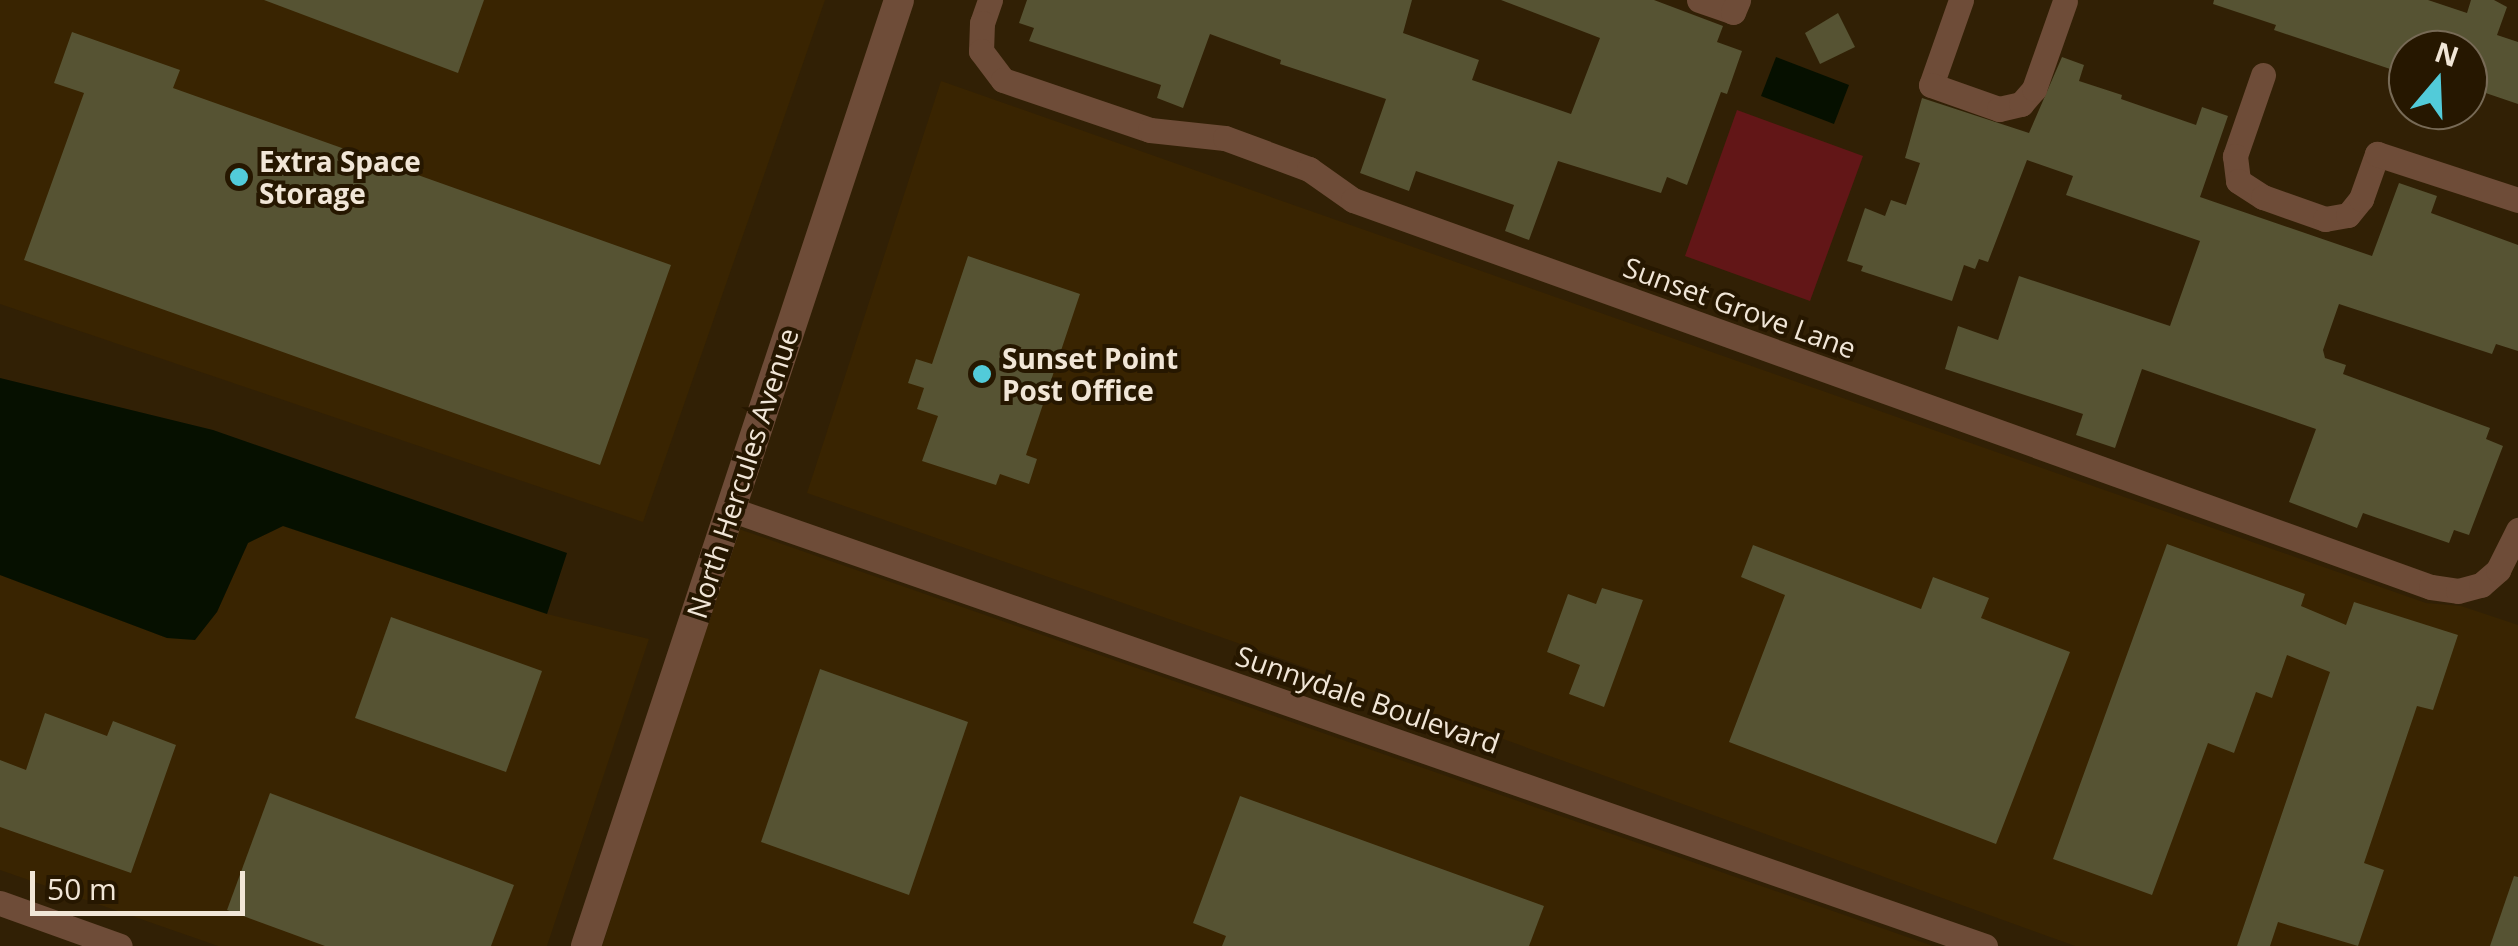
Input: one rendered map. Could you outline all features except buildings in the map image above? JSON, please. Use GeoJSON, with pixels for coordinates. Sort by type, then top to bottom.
{"type":"FeatureCollection","features":[{"type":"Feature","properties":{"kind":"street","name":"North Hercules Avenue"},"geometry":{"type":"LineString","coordinates":[[586,946],[899,0]]}},
{"type":"Feature","properties":{"kind":"street","name":"Sunset Grove Lane"},"geometry":{"type":"LineString","coordinates":[[990,0],[982,23],[981,50],[1003,80],[1150,130],[1226,138],[1309,169],[1352,200],[2431,587],[2458,590],[2481,585],[2498,570],[2518,530]]}},
{"type":"Feature","properties":{"kind":"street"},"geometry":{"type":"LineString","coordinates":[[1699,0],[1733,12],[1738,0]]}},
{"type":"Feature","properties":{"kind":"street"},"geometry":{"type":"LineString","coordinates":[[1961,0],[1931,86],[2000,109],[2022,104],[2034,89],[2065,2]]}},
{"type":"Feature","properties":{"kind":"street"},"geometry":{"type":"LineString","coordinates":[[2264,75],[2235,156],[2238,182],[2263,197],[2325,219],[2348,215],[2361,199],[2376,154],[2518,200]]}},
{"type":"Feature","properties":{"kind":"street","name":"Sunnydale Boulevard"},"geometry":{"type":"LineString","coordinates":[[730,509],[1986,946]]}},
{"type":"Feature","properties":{"kind":"street"},"geometry":{"type":"LineString","coordinates":[[0,903],[120,946]]}},
{"type":"Feature","properties":{"kind":"shaded area"},"geometry":{"type":"Polygon","coordinates":[[[0,0],[825,0],[643,522],[0,304],[0,0]]]}},
{"type":"Feature","properties":{"kind":"shaded area"},"geometry":{"type":"Polygon","coordinates":[[[1776,57],[1849,85],[1834,124],[1761,96],[1776,57]]]}},
{"type":"Feature","properties":{"kind":"shaded area"},"geometry":{"type":"Polygon","coordinates":[[[941,81],[2426,603],[2461,606],[2518,625],[2518,946],[2075,946],[1232,641],[807,493],[941,81]]]}},
{"type":"Feature","properties":{"kind":"shaded area"},"geometry":{"type":"Polygon","coordinates":[[[1737,110],[1863,156],[1810,301],[1685,256],[1737,110]]]}},
{"type":"Feature","properties":{"kind":"shaded area"},"geometry":{"type":"Polygon","coordinates":[[[0,378],[213,430],[567,553],[547,614],[283,526],[248,543],[217,612],[195,640],[167,638],[0,575],[0,378]]]}},
{"type":"Feature","properties":{"kind":"shaded area"},"geometry":{"type":"Polygon","coordinates":[[[283,526],[547,614],[649,639],[547,946],[218,946],[0,870],[0,575],[167,638],[217,612],[248,543],[283,526]]]}},
{"type":"Feature","properties":{"kind":"shaded area"},"geometry":{"type":"Polygon","coordinates":[[[739,529],[1933,946],[602,946],[739,529]]]}},
{"type":"Feature","properties":{"kind":"place","name":"Extra Space Storage"},"geometry":{"type":"Point","coordinates":[239,177]}},
{"type":"Feature","properties":{"kind":"place","name":"Sunset Point Post Office"},"geometry":{"type":"Point","coordinates":[982,374]}}]}
